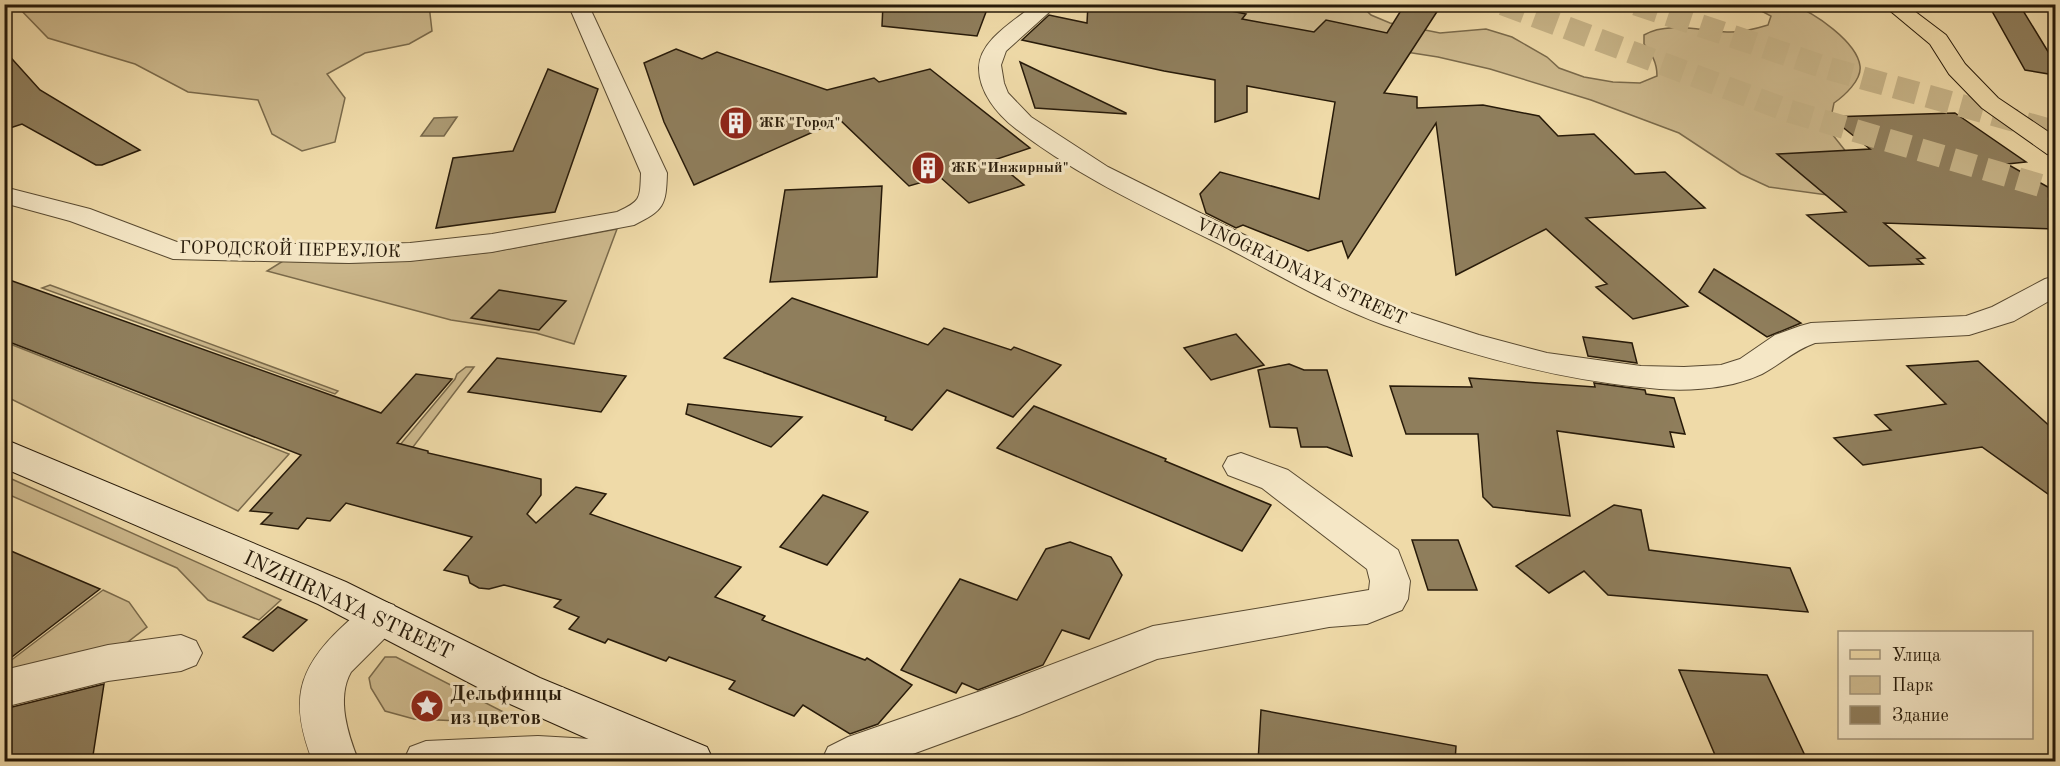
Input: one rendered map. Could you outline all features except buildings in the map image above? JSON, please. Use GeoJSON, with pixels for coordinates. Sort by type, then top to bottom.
{"type":"FeatureCollection","features":[{"type":"Feature","properties":{"kind":"main road"},"geometry":{"type":"LineString","coordinates":[[1893,4],[1938,40],[1957,69],[1990,103],[2055,149]]}},
{"type":"Feature","properties":{"kind":"street","name":"ГОРОДСКОЙ ПЕРЕУЛОК"},"geometry":{"type":"LineString","coordinates":[[4,195],[80,215],[173,250],[349,254],[410,252],[492,243],[624,219],[643,210],[653,199],[654,173],[578,4]]}},
{"type":"Feature","properties":{"kind":"street","name":"VINOGRADNAYA STREET"},"geometry":{"type":"LineString","coordinates":[[1047,6],[996,48],[992,56],[992,83],[996,96],[1022,122],[1099,173],[1157,204],[1380,312],[1469,343],[1547,363],[1641,377],[1684,378],[1724,375],[1750,366],[1786,342],[1811,333],[1969,325],[2003,314],[2055,285]]}},
{"type":"Feature","properties":{"kind":"street","name":"INZHIRNAYA STREET"},"geometry":{"type":"LineString","coordinates":[[4,451],[26,464],[332,593],[525,691],[690,762]]}},
{"type":"Feature","properties":{"kind":"street"},"geometry":{"type":"LineString","coordinates":[[844,762],[864,752],[1004,702],[1153,644],[1329,610],[1367,608],[1388,598],[1390,580],[1384,561],[1275,478],[1241,466]]}},
{"type":"Feature","properties":{"kind":"street"},"geometry":{"type":"LineString","coordinates":[[336,762],[330,747],[321,699],[325,678],[336,659],[380,617]]}},
{"type":"Feature","properties":{"kind":"street"},"geometry":{"type":"LineString","coordinates":[[4,689],[108,663],[181,653]]}},
{"type":"Feature","properties":{"kind":"street"},"geometry":{"type":"LineString","coordinates":[[426,762],[538,756],[626,762]]}},
{"type":"Feature","properties":{"kind":"green space"},"geometry":{"type":"Polygon","coordinates":[[[1777,3],[1792,5],[1811,14],[1833,29],[1851,47],[1857,57],[1860,66],[1858,77],[1847,92],[1834,103],[1830,122],[1832,134],[1866,177],[1842,197],[1769,187],[1741,174],[1679,133],[1591,100],[1490,69],[1438,57],[1265,30],[1206,5],[1361,5],[1371,15],[1390,23],[1440,33],[1486,29],[1512,37],[1547,57],[1559,68],[1584,77],[1613,82],[1640,83],[1657,76],[1654,59],[1644,44],[1644,35],[1663,28],[1727,32],[1748,30],[1768,25],[1771,16],[1750,5],[1777,3]]]}},
{"type":"Feature","properties":{"kind":"green space"},"geometry":{"type":"Polygon","coordinates":[[[16,5],[429,5],[432,31],[409,44],[365,53],[327,74],[345,98],[335,142],[302,151],[272,134],[258,100],[188,92],[135,64],[48,38],[16,5]]]}},
{"type":"Feature","properties":{"kind":"green space"},"geometry":{"type":"Polygon","coordinates":[[[617,229],[574,344],[536,333],[451,320],[267,271],[283,261],[341,263],[408,261],[491,252],[617,229]]]}},
{"type":"Feature","properties":{"kind":"green space"},"geometry":{"type":"Polygon","coordinates":[[[50,285],[338,391],[335,394],[42,288],[50,285]]]}},
{"type":"Feature","properties":{"kind":"green space"},"geometry":{"type":"Polygon","coordinates":[[[5,342],[289,454],[238,511],[5,396],[5,342]]]}},
{"type":"Feature","properties":{"kind":"green space"},"geometry":{"type":"Polygon","coordinates":[[[466,367],[474,367],[413,447],[399,446],[457,374],[466,367]]]}},
{"type":"Feature","properties":{"kind":"green space"},"geometry":{"type":"Polygon","coordinates":[[[5,476],[281,600],[259,620],[208,600],[177,568],[5,493],[5,476]]]}},
{"type":"Feature","properties":{"kind":"green space"},"geometry":{"type":"Polygon","coordinates":[[[103,590],[129,602],[147,627],[120,648],[5,670],[5,665],[103,590]]]}},
{"type":"Feature","properties":{"kind":"green space"},"geometry":{"type":"Polygon","coordinates":[[[385,657],[396,657],[517,719],[507,723],[414,719],[385,711],[371,688],[369,678],[385,657]]]}},
{"type":"Feature","properties":{"kind":"shaded area"},"geometry":{"type":"Polygon","coordinates":[[[457,117],[444,136],[421,136],[434,118],[457,117]]]}},
{"type":"Feature","properties":{"kind":"tunnel"},"geometry":{"type":"LineString","coordinates":[[1503,4],[1789,111],[2056,190],[2053,189]]}},
{"type":"Feature","properties":{"kind":"tunnel"},"geometry":{"type":"LineString","coordinates":[[1636,4],[1827,68],[2056,132]]}},
{"type":"Feature","properties":{"kind":"place","name":"ЖК \"Город\""},"geometry":{"type":"Point","coordinates":[736,123]}},
{"type":"Feature","properties":{"kind":"place","name":"ЖК \"Инжирный\""},"geometry":{"type":"Point","coordinates":[928,168]}},
{"type":"Feature","properties":{"kind":"place","name":"Дельфинцы из цветов"},"geometry":{"type":"Point","coordinates":[427,706]}}]}
